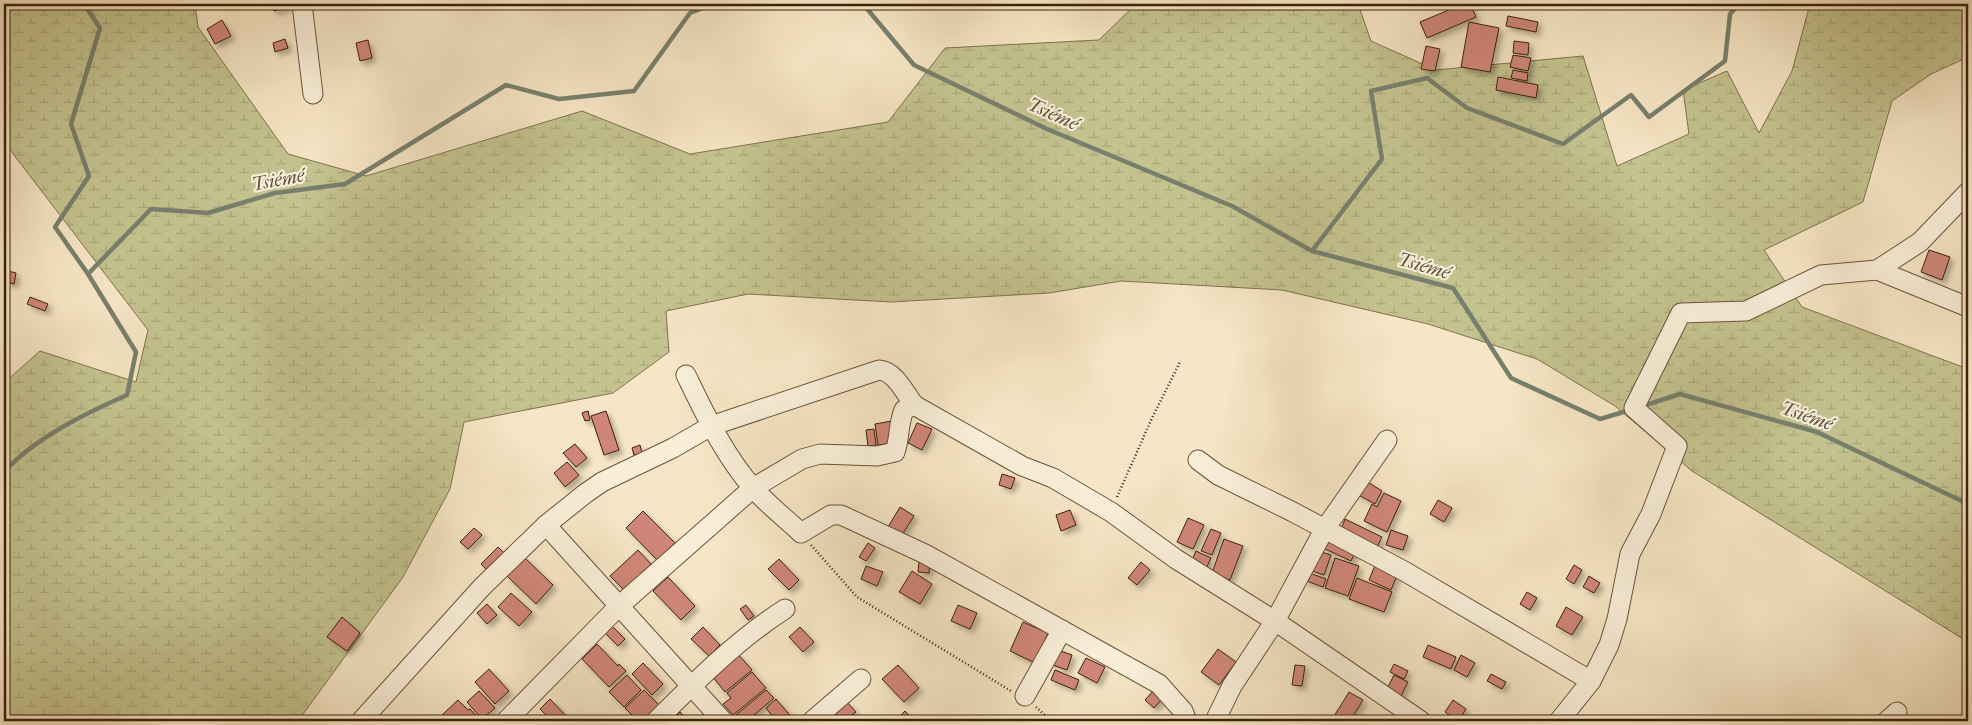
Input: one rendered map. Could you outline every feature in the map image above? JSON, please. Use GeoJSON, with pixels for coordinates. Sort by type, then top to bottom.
{"type":"FeatureCollection","features":[{"type":"Feature","properties":{"kind":"street"},"geometry":{"type":"LineString","coordinates":[[302,4],[313,94]]}},
{"type":"Feature","properties":{"kind":"street"},"geometry":{"type":"LineString","coordinates":[[1877,270],[1920,242],[1968,194]]}},
{"type":"Feature","properties":{"kind":"street"},"geometry":{"type":"LineString","coordinates":[[1559,721],[1591,681],[1609,645],[1617,619],[1630,554],[1651,514],[1678,446],[1634,408],[1681,313],[1746,310],[1821,275],[1877,270],[1968,307]]}},
{"type":"Feature","properties":{"kind":"street"},"geometry":{"type":"LineString","coordinates":[[361,721],[482,587],[546,525],[602,482],[674,448],[711,426],[878,370],[886,370],[892,375],[914,405],[1022,466],[1053,478],[1111,512],[1184,564],[1275,621],[1421,721]]}},
{"type":"Feature","properties":{"kind":"street"},"geometry":{"type":"LineString","coordinates":[[686,375],[711,426],[753,488],[801,533],[831,515],[841,515],[926,554],[1159,684],[1183,711],[1186,721]]}},
{"type":"Feature","properties":{"kind":"street"},"geometry":{"type":"LineString","coordinates":[[506,721],[619,606],[753,488],[802,459],[820,454],[877,456],[895,452],[899,441],[899,422],[904,410],[914,405]]}},
{"type":"Feature","properties":{"kind":"street"},"geometry":{"type":"LineString","coordinates":[[1215,721],[1232,686],[1275,621],[1324,530],[1387,440]]}},
{"type":"Feature","properties":{"kind":"street"},"geometry":{"type":"LineString","coordinates":[[1198,460],[1218,476],[1294,512],[1324,530],[1404,571],[1591,681]]}},
{"type":"Feature","properties":{"kind":"street"},"geometry":{"type":"LineString","coordinates":[[546,525],[724,721]]}},
{"type":"Feature","properties":{"kind":"street"},"geometry":{"type":"LineString","coordinates":[[656,721],[761,624],[785,609]]}},
{"type":"Feature","properties":{"kind":"street"},"geometry":{"type":"LineString","coordinates":[[1026,696],[1062,630]]}},
{"type":"Feature","properties":{"kind":"street"},"geometry":{"type":"LineString","coordinates":[[812,721],[860,679]]}},
{"type":"Feature","properties":{"kind":"path"},"geometry":{"type":"LineString","coordinates":[[1111,512],[1152,418],[1180,362]]}},
{"type":"Feature","properties":{"kind":"path"},"geometry":{"type":"LineString","coordinates":[[801,533],[857,597],[1004,688],[1026,696],[1051,721]]}},
{"type":"Feature","properties":{"kind":"green space"},"geometry":{"type":"Polygon","coordinates":[[[4,4],[195,4],[198,27],[288,154],[366,176],[582,111],[690,154],[888,122],[945,48],[1099,40],[1136,4],[1358,4],[1371,41],[1436,70],[1583,56],[1617,166],[1689,134],[1683,90],[1727,71],[1759,133],[1792,71],[1810,4],[1968,4],[1968,57],[1931,74],[1892,101],[1863,202],[1764,250],[1802,307],[1968,369],[1968,642],[1692,471],[1615,406],[1537,359],[1428,324],[1282,290],[1121,281],[1049,293],[891,302],[748,294],[666,311],[669,352],[613,393],[464,422],[450,489],[403,577],[298,721],[4,721],[4,383],[40,351],[136,382],[148,330],[4,142],[4,4]]]}},
{"type":"Feature","properties":{"kind":"building"},"geometry":{"type":"Polygon","coordinates":[[[272,4],[289,4],[290,6],[274,11],[272,4]]]}},
{"type":"Feature","properties":{"kind":"building"},"geometry":{"type":"Polygon","coordinates":[[[1463,4],[1470,4],[1476,17],[1427,38],[1420,22],[1463,4]]]}},
{"type":"Feature","properties":{"kind":"building"},"geometry":{"type":"Polygon","coordinates":[[[1508,16],[1538,22],[1536,32],[1506,26],[1508,16]]]}},
{"type":"Feature","properties":{"kind":"building"},"geometry":{"type":"Polygon","coordinates":[[[222,20],[231,36],[215,44],[207,29],[222,20]]]}},
{"type":"Feature","properties":{"kind":"building"},"geometry":{"type":"Polygon","coordinates":[[[1469,22],[1499,28],[1490,72],[1461,67],[1469,22]]]}},
{"type":"Feature","properties":{"kind":"building"},"geometry":{"type":"Polygon","coordinates":[[[285,39],[288,48],[275,52],[273,43],[285,39]]]}},
{"type":"Feature","properties":{"kind":"building"},"geometry":{"type":"Polygon","coordinates":[[[368,40],[372,58],[360,61],[356,43],[368,40]]]}},
{"type":"Feature","properties":{"kind":"building"},"geometry":{"type":"Polygon","coordinates":[[[1514,41],[1529,43],[1528,55],[1513,53],[1514,41]]]}},
{"type":"Feature","properties":{"kind":"building"},"geometry":{"type":"Polygon","coordinates":[[[1426,46],[1440,49],[1435,71],[1421,69],[1426,46]]]}},
{"type":"Feature","properties":{"kind":"building"},"geometry":{"type":"Polygon","coordinates":[[[1513,55],[1531,58],[1528,71],[1510,67],[1513,55]]]}},
{"type":"Feature","properties":{"kind":"building"},"geometry":{"type":"Polygon","coordinates":[[[1513,70],[1528,73],[1527,81],[1511,78],[1513,70]]]}},
{"type":"Feature","properties":{"kind":"building"},"geometry":{"type":"Polygon","coordinates":[[[1498,77],[1538,85],[1536,98],[1496,90],[1498,77]]]}},
{"type":"Feature","properties":{"kind":"building"},"geometry":{"type":"Polygon","coordinates":[[[1929,250],[1950,257],[1942,280],[1921,272],[1929,250]]]}},
{"type":"Feature","properties":{"kind":"building"},"geometry":{"type":"Polygon","coordinates":[[[4,270],[16,273],[14,284],[4,281],[4,270]]]}},
{"type":"Feature","properties":{"kind":"building"},"geometry":{"type":"Polygon","coordinates":[[[30,297],[48,304],[45,311],[27,304],[30,297]]]}},
{"type":"Feature","properties":{"kind":"building"},"geometry":{"type":"Polygon","coordinates":[[[588,411],[590,420],[585,421],[582,413],[588,411]]]}},
{"type":"Feature","properties":{"kind":"building"},"geometry":{"type":"Polygon","coordinates":[[[606,411],[619,450],[604,455],[591,416],[606,411]]]}},
{"type":"Feature","properties":{"kind":"building"},"geometry":{"type":"Polygon","coordinates":[[[892,421],[896,443],[878,445],[875,424],[892,421]]]}},
{"type":"Feature","properties":{"kind":"building"},"geometry":{"type":"Polygon","coordinates":[[[917,423],[932,429],[922,450],[908,443],[917,423]]]}},
{"type":"Feature","properties":{"kind":"building"},"geometry":{"type":"Polygon","coordinates":[[[874,429],[876,445],[868,446],[866,430],[874,429]]]}},
{"type":"Feature","properties":{"kind":"building"},"geometry":{"type":"Polygon","coordinates":[[[575,444],[587,458],[576,467],[563,453],[575,444]]]}},
{"type":"Feature","properties":{"kind":"building"},"geometry":{"type":"Polygon","coordinates":[[[640,445],[642,453],[634,455],[632,448],[640,445]]]}},
{"type":"Feature","properties":{"kind":"building"},"geometry":{"type":"Polygon","coordinates":[[[567,462],[579,475],[565,487],[554,473],[567,462]]]}},
{"type":"Feature","properties":{"kind":"building"},"geometry":{"type":"Polygon","coordinates":[[[1002,474],[1015,478],[1011,489],[999,485],[1002,474]]]}},
{"type":"Feature","properties":{"kind":"building"},"geometry":{"type":"Polygon","coordinates":[[[1363,479],[1382,491],[1375,504],[1355,493],[1363,479]]]}},
{"type":"Feature","properties":{"kind":"building"},"geometry":{"type":"Polygon","coordinates":[[[1384,493],[1401,501],[1387,532],[1364,521],[1372,504],[1377,507],[1384,493]]]}},
{"type":"Feature","properties":{"kind":"building"},"geometry":{"type":"Polygon","coordinates":[[[1438,500],[1452,508],[1444,522],[1430,514],[1438,500]]]}},
{"type":"Feature","properties":{"kind":"building"},"geometry":{"type":"Polygon","coordinates":[[[900,507],[914,516],[902,535],[888,527],[900,507]]]}},
{"type":"Feature","properties":{"kind":"building"},"geometry":{"type":"Polygon","coordinates":[[[1070,510],[1076,525],[1061,531],[1056,515],[1070,510]]]}},
{"type":"Feature","properties":{"kind":"building"},"geometry":{"type":"Polygon","coordinates":[[[643,511],[675,543],[657,560],[626,528],[643,511]]]}},
{"type":"Feature","properties":{"kind":"building"},"geometry":{"type":"Polygon","coordinates":[[[1188,518],[1204,525],[1193,549],[1177,542],[1188,518]]]}},
{"type":"Feature","properties":{"kind":"building"},"geometry":{"type":"Polygon","coordinates":[[[1345,519],[1382,537],[1377,547],[1341,529],[1345,519]]]}},
{"type":"Feature","properties":{"kind":"building"},"geometry":{"type":"Polygon","coordinates":[[[474,528],[482,535],[468,549],[460,542],[474,528]]]}},
{"type":"Feature","properties":{"kind":"building"},"geometry":{"type":"Polygon","coordinates":[[[1211,529],[1221,533],[1212,555],[1201,551],[1211,529]]]}},
{"type":"Feature","properties":{"kind":"building"},"geometry":{"type":"Polygon","coordinates":[[[1391,530],[1408,536],[1403,550],[1386,545],[1391,530]]]}},
{"type":"Feature","properties":{"kind":"building"},"geometry":{"type":"Polygon","coordinates":[[[1326,538],[1356,551],[1351,561],[1321,547],[1326,538]]]}},
{"type":"Feature","properties":{"kind":"building"},"geometry":{"type":"Polygon","coordinates":[[[1224,539],[1243,546],[1230,580],[1212,573],[1224,539]]]}},
{"type":"Feature","properties":{"kind":"building"},"geometry":{"type":"Polygon","coordinates":[[[868,543],[875,548],[866,561],[859,557],[868,543]]]}},
{"type":"Feature","properties":{"kind":"building"},"geometry":{"type":"Polygon","coordinates":[[[498,547],[507,556],[490,573],[481,564],[498,547]]]}},
{"type":"Feature","properties":{"kind":"building"},"geometry":{"type":"Polygon","coordinates":[[[638,550],[651,564],[624,590],[610,576],[638,550]]]}},
{"type":"Feature","properties":{"kind":"building"},"geometry":{"type":"Polygon","coordinates":[[[1196,551],[1211,558],[1205,571],[1190,564],[1196,551]]]}},
{"type":"Feature","properties":{"kind":"building"},"geometry":{"type":"Polygon","coordinates":[[[1319,551],[1331,555],[1324,575],[1312,571],[1319,551]]]}},
{"type":"Feature","properties":{"kind":"building"},"geometry":{"type":"Polygon","coordinates":[[[524,557],[553,585],[536,604],[506,575],[524,557]]]}},
{"type":"Feature","properties":{"kind":"building"},"geometry":{"type":"Polygon","coordinates":[[[1335,558],[1359,566],[1348,596],[1325,588],[1335,558]]]}},
{"type":"Feature","properties":{"kind":"building"},"geometry":{"type":"Polygon","coordinates":[[[779,559],[799,580],[789,590],[768,569],[779,559]]]}},
{"type":"Feature","properties":{"kind":"building"},"geometry":{"type":"Polygon","coordinates":[[[919,561],[930,562],[929,573],[918,572],[919,561]]]}},
{"type":"Feature","properties":{"kind":"building"},"geometry":{"type":"Polygon","coordinates":[[[1141,562],[1150,570],[1137,585],[1128,578],[1141,562]]]}},
{"type":"Feature","properties":{"kind":"building"},"geometry":{"type":"Polygon","coordinates":[[[1376,563],[1398,573],[1391,590],[1369,580],[1376,563]]]}},
{"type":"Feature","properties":{"kind":"building"},"geometry":{"type":"Polygon","coordinates":[[[1574,565],[1582,570],[1574,584],[1566,579],[1574,565]]]}},
{"type":"Feature","properties":{"kind":"building"},"geometry":{"type":"Polygon","coordinates":[[[866,566],[883,572],[877,586],[861,579],[866,566]]]}},
{"type":"Feature","properties":{"kind":"building"},"geometry":{"type":"Polygon","coordinates":[[[912,571],[932,584],[920,604],[899,592],[912,571]]]}},
{"type":"Feature","properties":{"kind":"building"},"geometry":{"type":"Polygon","coordinates":[[[1307,572],[1326,579],[1323,587],[1304,580],[1307,572]]]}},
{"type":"Feature","properties":{"kind":"building"},"geometry":{"type":"Polygon","coordinates":[[[1589,576],[1600,583],[1594,593],[1583,587],[1589,576]]]}},
{"type":"Feature","properties":{"kind":"building"},"geometry":{"type":"Polygon","coordinates":[[[668,577],[695,606],[681,620],[653,591],[668,577]]]}},
{"type":"Feature","properties":{"kind":"building"},"geometry":{"type":"Polygon","coordinates":[[[1357,578],[1392,592],[1384,612],[1349,599],[1357,578]]]}},
{"type":"Feature","properties":{"kind":"building"},"geometry":{"type":"Polygon","coordinates":[[[1527,592],[1537,598],[1530,610],[1520,604],[1527,592]]]}},
{"type":"Feature","properties":{"kind":"building"},"geometry":{"type":"Polygon","coordinates":[[[511,593],[532,612],[519,626],[498,607],[511,593]]]}},
{"type":"Feature","properties":{"kind":"building"},"geometry":{"type":"Polygon","coordinates":[[[487,604],[497,615],[487,624],[477,613],[487,604]]]}},
{"type":"Feature","properties":{"kind":"building"},"geometry":{"type":"Polygon","coordinates":[[[746,605],[754,616],[748,620],[740,609],[746,605]]]}},
{"type":"Feature","properties":{"kind":"building"},"geometry":{"type":"Polygon","coordinates":[[[958,605],[977,613],[970,629],[951,621],[958,605]]]}},
{"type":"Feature","properties":{"kind":"building"},"geometry":{"type":"Polygon","coordinates":[[[1566,607],[1583,617],[1572,635],[1556,626],[1566,607]]]}},
{"type":"Feature","properties":{"kind":"building"},"geometry":{"type":"Polygon","coordinates":[[[342,617],[360,633],[347,651],[327,637],[342,617]]]}},
{"type":"Feature","properties":{"kind":"building"},"geometry":{"type":"Polygon","coordinates":[[[1023,622],[1048,633],[1035,663],[1010,651],[1023,622]]]}},
{"type":"Feature","properties":{"kind":"building"},"geometry":{"type":"Polygon","coordinates":[[[611,625],[625,639],[618,646],[604,632],[611,625]]]}},
{"type":"Feature","properties":{"kind":"building"},"geometry":{"type":"Polygon","coordinates":[[[703,627],[720,645],[709,656],[691,639],[703,627]]]}},
{"type":"Feature","properties":{"kind":"building"},"geometry":{"type":"Polygon","coordinates":[[[800,627],[814,642],[803,652],[789,637],[800,627]]]}},
{"type":"Feature","properties":{"kind":"building"},"geometry":{"type":"Polygon","coordinates":[[[597,644],[618,666],[619,664],[626,671],[609,687],[582,659],[597,644]]]}},
{"type":"Feature","properties":{"kind":"building"},"geometry":{"type":"Polygon","coordinates":[[[1428,645],[1456,657],[1451,669],[1423,657],[1428,645]]]}},
{"type":"Feature","properties":{"kind":"building"},"geometry":{"type":"Polygon","coordinates":[[[1055,649],[1072,655],[1067,670],[1050,664],[1055,649]]]}},
{"type":"Feature","properties":{"kind":"building"},"geometry":{"type":"Polygon","coordinates":[[[1218,649],[1236,662],[1219,685],[1201,672],[1218,649]]]}},
{"type":"Feature","properties":{"kind":"building"},"geometry":{"type":"Polygon","coordinates":[[[738,654],[752,670],[725,692],[712,676],[738,654]]]}},
{"type":"Feature","properties":{"kind":"building"},"geometry":{"type":"Polygon","coordinates":[[[1461,655],[1475,663],[1467,677],[1454,670],[1461,655]]]}},
{"type":"Feature","properties":{"kind":"building"},"geometry":{"type":"Polygon","coordinates":[[[1086,658],[1105,667],[1097,683],[1078,673],[1086,658]]]}},
{"type":"Feature","properties":{"kind":"building"},"geometry":{"type":"Polygon","coordinates":[[[643,663],[663,684],[652,695],[632,674],[643,663]]]}},
{"type":"Feature","properties":{"kind":"building"},"geometry":{"type":"Polygon","coordinates":[[[1394,664],[1408,671],[1404,679],[1390,672],[1394,664]]]}},
{"type":"Feature","properties":{"kind":"building"},"geometry":{"type":"Polygon","coordinates":[[[898,665],[919,688],[904,702],[882,679],[898,665]]]}},
{"type":"Feature","properties":{"kind":"building"},"geometry":{"type":"Polygon","coordinates":[[[1295,665],[1305,666],[1302,686],[1292,685],[1295,665]]]}},
{"type":"Feature","properties":{"kind":"building"},"geometry":{"type":"Polygon","coordinates":[[[489,669],[509,691],[495,704],[475,682],[489,669]]]}},
{"type":"Feature","properties":{"kind":"building"},"geometry":{"type":"Polygon","coordinates":[[[1055,670],[1079,680],[1075,690],[1051,680],[1055,670]]]}},
{"type":"Feature","properties":{"kind":"building"},"geometry":{"type":"Polygon","coordinates":[[[752,672],[766,688],[733,715],[723,704],[731,698],[727,693],[752,672]]]}},
{"type":"Feature","properties":{"kind":"building"},"geometry":{"type":"Polygon","coordinates":[[[1491,674],[1506,682],[1502,689],[1487,681],[1491,674]]]}},
{"type":"Feature","properties":{"kind":"building"},"geometry":{"type":"Polygon","coordinates":[[[627,675],[641,690],[624,707],[609,692],[627,675]]]}},
{"type":"Feature","properties":{"kind":"building"},"geometry":{"type":"Polygon","coordinates":[[[1394,675],[1408,682],[1399,700],[1385,693],[1394,675]]]}},
{"type":"Feature","properties":{"kind":"building"},"geometry":{"type":"Polygon","coordinates":[[[644,690],[659,705],[642,721],[638,721],[625,708],[644,690]]]}},
{"type":"Feature","properties":{"kind":"building"},"geometry":{"type":"Polygon","coordinates":[[[766,690],[774,698],[747,721],[741,721],[736,715],[766,690]]]}},
{"type":"Feature","properties":{"kind":"building"},"geometry":{"type":"Polygon","coordinates":[[[1154,690],[1163,698],[1154,708],[1145,700],[1154,690]]]}},
{"type":"Feature","properties":{"kind":"building"},"geometry":{"type":"Polygon","coordinates":[[[479,691],[495,708],[482,719],[467,702],[479,691]]]}},
{"type":"Feature","properties":{"kind":"building"},"geometry":{"type":"Polygon","coordinates":[[[1349,692],[1363,700],[1350,721],[1331,721],[1349,692]]]}},
{"type":"Feature","properties":{"kind":"building"},"geometry":{"type":"Polygon","coordinates":[[[550,699],[569,721],[552,721],[540,709],[550,699]]]}},
{"type":"Feature","properties":{"kind":"building"},"geometry":{"type":"Polygon","coordinates":[[[776,699],[795,721],[776,721],[766,708],[776,699]]]}},
{"type":"Feature","properties":{"kind":"building"},"geometry":{"type":"Polygon","coordinates":[[[458,700],[481,721],[448,721],[442,715],[458,700]]]}},
{"type":"Feature","properties":{"kind":"building"},"geometry":{"type":"Polygon","coordinates":[[[1453,700],[1466,709],[1458,721],[1445,712],[1453,700]]]}},
{"type":"Feature","properties":{"kind":"building"},"geometry":{"type":"Polygon","coordinates":[[[847,702],[856,712],[843,721],[836,713],[847,702]]]}},
{"type":"Feature","properties":{"kind":"building"},"geometry":{"type":"Polygon","coordinates":[[[905,711],[914,721],[895,721],[905,711]]]}},
{"type":"Feature","properties":{"kind":"building"},"geometry":{"type":"Polygon","coordinates":[[[680,712],[689,721],[671,721],[680,712]]]}},
{"type":"Feature","properties":{"kind":"waterway"},"geometry":{"type":"LineString","coordinates":[[84,4],[100,28],[71,124],[89,176],[55,227],[88,274]]}},
{"type":"Feature","properties":{"kind":"waterway","name":"Tsiémé"},"geometry":{"type":"LineString","coordinates":[[4,472],[46,437],[78,418],[127,395],[136,352],[88,274],[151,209],[208,213],[275,193],[345,184],[506,85],[559,99],[634,91],[690,13],[713,4]]}},
{"type":"Feature","properties":{"kind":"waterway","name":"Tsiémé"},"geometry":{"type":"LineString","coordinates":[[863,4],[914,65],[1047,129],[1232,206],[1312,251],[1453,288],[1511,378],[1600,419],[1630,410]]}},
{"type":"Feature","properties":{"kind":"waterway"},"geometry":{"type":"LineString","coordinates":[[1312,251],[1382,159],[1371,91],[1427,78],[1467,108],[1563,144],[1631,95],[1649,117],[1725,61],[1730,14],[1739,4]]}},
{"type":"Feature","properties":{"kind":"waterway","name":"Tsiémé"},"geometry":{"type":"LineString","coordinates":[[1643,406],[1680,394],[1817,432],[1968,504]]}}]}
